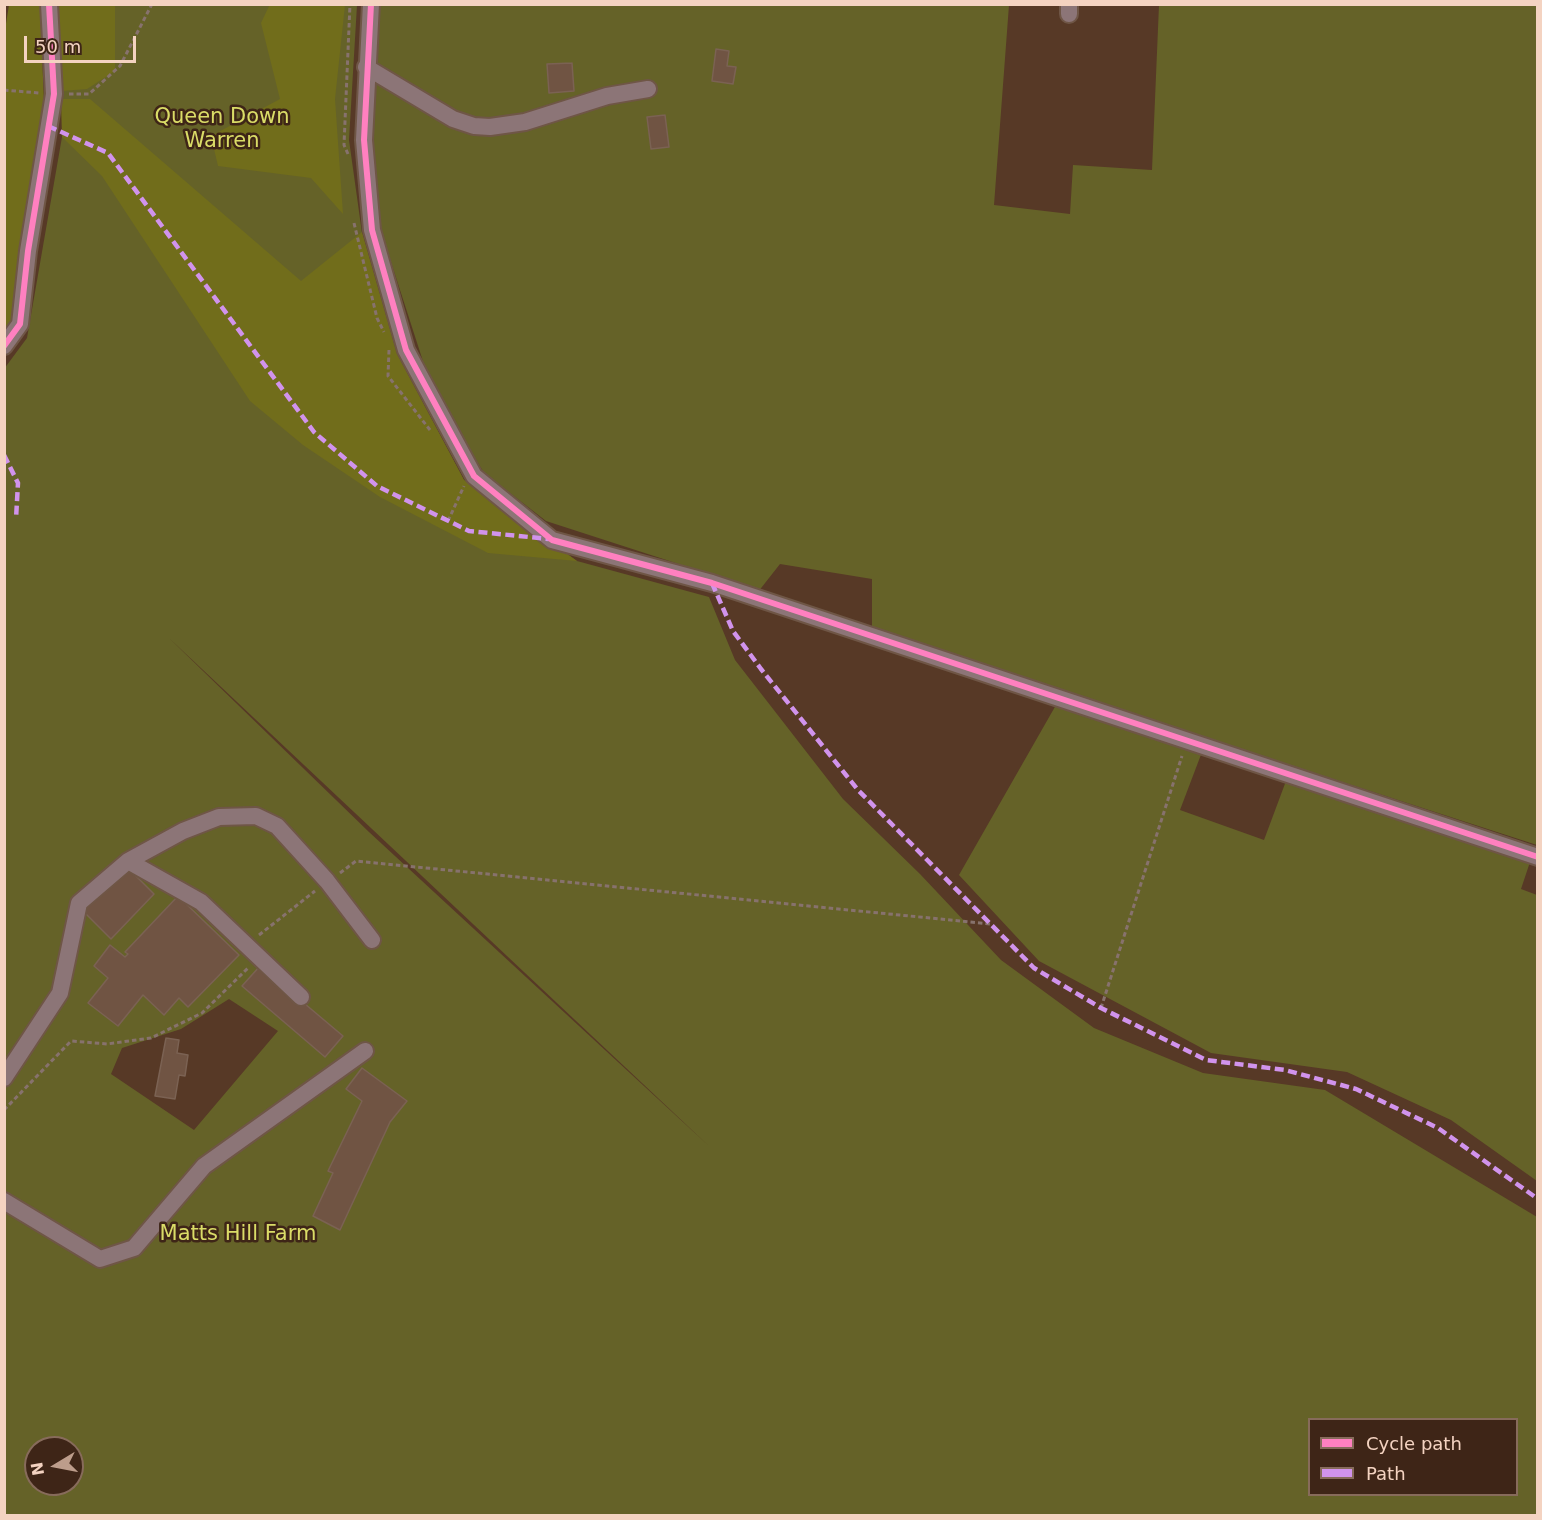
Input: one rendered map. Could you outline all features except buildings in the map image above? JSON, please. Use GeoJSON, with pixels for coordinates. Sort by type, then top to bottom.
{"type":"FeatureCollection","features":[{"type":"Feature","properties":{"kind":"street"},"geometry":{"type":"LineString","coordinates":[[4,346],[20,324],[28,251],[54,94],[49,4]]}},
{"type":"Feature","properties":{"kind":"street"},"geometry":{"type":"LineString","coordinates":[[371,4],[366,66],[364,140],[372,230],[406,350],[474,476],[552,540],[712,583],[1538,857]]}},
{"type":"Feature","properties":{"kind":"street"},"geometry":{"type":"LineString","coordinates":[[366,66],[453,119],[474,126],[490,127],[525,122],[607,96],[648,88]]}},
{"type":"Feature","properties":{"kind":"street"},"geometry":{"type":"LineString","coordinates":[[4,1078],[60,993],[79,903],[128,861],[183,831],[219,817],[256,816],[277,826],[327,881],[372,940]]}},
{"type":"Feature","properties":{"kind":"street"},"geometry":{"type":"LineString","coordinates":[[128,861],[201,902],[301,997]]}},
{"type":"Feature","properties":{"kind":"street"},"geometry":{"type":"LineString","coordinates":[[4,1201],[100,1259],[134,1248],[204,1166],[365,1051]]}},
{"type":"Feature","properties":{"kind":"path"},"geometry":{"type":"LineString","coordinates":[[4,90],[89,94],[120,66],[152,4]]}},
{"type":"Feature","properties":{"kind":"path"},"geometry":{"type":"LineString","coordinates":[[1101,1008],[1187,741]]}},
{"type":"Feature","properties":{"kind":"path"},"geometry":{"type":"LineString","coordinates":[[4,1110],[71,1041],[107,1044],[151,1038],[202,1012],[248,970],[246,945],[356,861],[990,924]]}},
{"type":"Feature","properties":{"kind":"green space"},"geometry":{"type":"Polygon","coordinates":[[[61,5],[357,5],[349,140],[362,233],[397,354],[464,480],[577,561],[709,597],[735,660],[843,799],[920,874],[1001,960],[1094,1028],[1203,1073],[1325,1090],[1537,1217],[1537,1515],[5,1516],[4,369],[27,338],[62,137],[61,5]],[[169,638],[369,832],[710,1147],[169,638]],[[229,999],[181,1029],[122,1048],[111,1074],[194,1130],[278,1031],[229,999]]]}},
{"type":"Feature","properties":{"kind":"green space"},"geometry":{"type":"Polygon","coordinates":[[[378,5],[1009,5],[994,205],[1070,214],[1073,165],[1152,170],[1159,5],[1537,5],[1537,845],[872,630],[872,579],[780,564],[758,592],[728,580],[546,521],[484,473],[430,383],[380,228],[369,143],[378,5]]]}},
{"type":"Feature","properties":{"kind":"green space"},"geometry":{"type":"Polygon","coordinates":[[[1056,705],[1202,752],[1180,810],[1264,840],[1286,781],[1530,862],[1521,889],[1537,895],[1537,1181],[1451,1120],[1347,1072],[1211,1053],[1039,961],[959,875],[1056,705]]]}},
{"type":"Feature","properties":{"kind":"shaded area"},"geometry":{"type":"Polygon","coordinates":[[[270,4],[345,5],[335,99],[343,214],[311,178],[218,166],[211,136],[280,99],[261,23],[270,4]]]}},
{"type":"Feature","properties":{"kind":"shaded area"},"geometry":{"type":"Polygon","coordinates":[[[9,5],[40,5],[45,126],[14,319],[5,329],[5,30],[9,5]]]}},
{"type":"Feature","properties":{"kind":"shaded area"},"geometry":{"type":"Polygon","coordinates":[[[58,5],[115,5],[115,71],[87,89],[61,91],[58,5]]]}},
{"type":"Feature","properties":{"kind":"shaded area"},"geometry":{"type":"Polygon","coordinates":[[[61,99],[90,99],[301,281],[362,232],[397,354],[464,480],[577,561],[488,553],[380,497],[303,445],[250,401],[102,176],[62,137],[61,99]]]}},
{"type":"Feature","properties":{"kind":"marked path"},"geometry":{"type":"LineString","coordinates":[[48,126],[108,153],[314,432],[377,486],[469,531],[549,539]]}},
{"type":"Feature","properties":{"kind":"marked path"},"geometry":{"type":"LineString","coordinates":[[4,455],[18,483],[16,519]]}},
{"type":"Feature","properties":{"kind":"marked path"},"geometry":{"type":"LineString","coordinates":[[712,583],[733,631],[858,790],[1034,968],[1101,1008],[1206,1060],[1285,1070],[1356,1089],[1438,1128],[1538,1199]]}},
{"type":"Feature","properties":{"kind":"cycle path"},"geometry":{"type":"LineString","coordinates":[[4,346],[20,324],[28,251],[54,94],[49,4]]}},
{"type":"Feature","properties":{"kind":"cycle path"},"geometry":{"type":"LineString","coordinates":[[371,4],[364,140],[372,230],[406,350],[474,476],[552,540],[712,583],[1538,857]]}},
{"type":"Feature","properties":{"kind":"park label","name":"Queen Down Warren"},"geometry":{"type":"Point","coordinates":[222,130]}},
{"type":"Feature","properties":{"kind":"park label","name":"Matts Hill Farm"},"geometry":{"type":"Point","coordinates":[238,1235]}}]}
